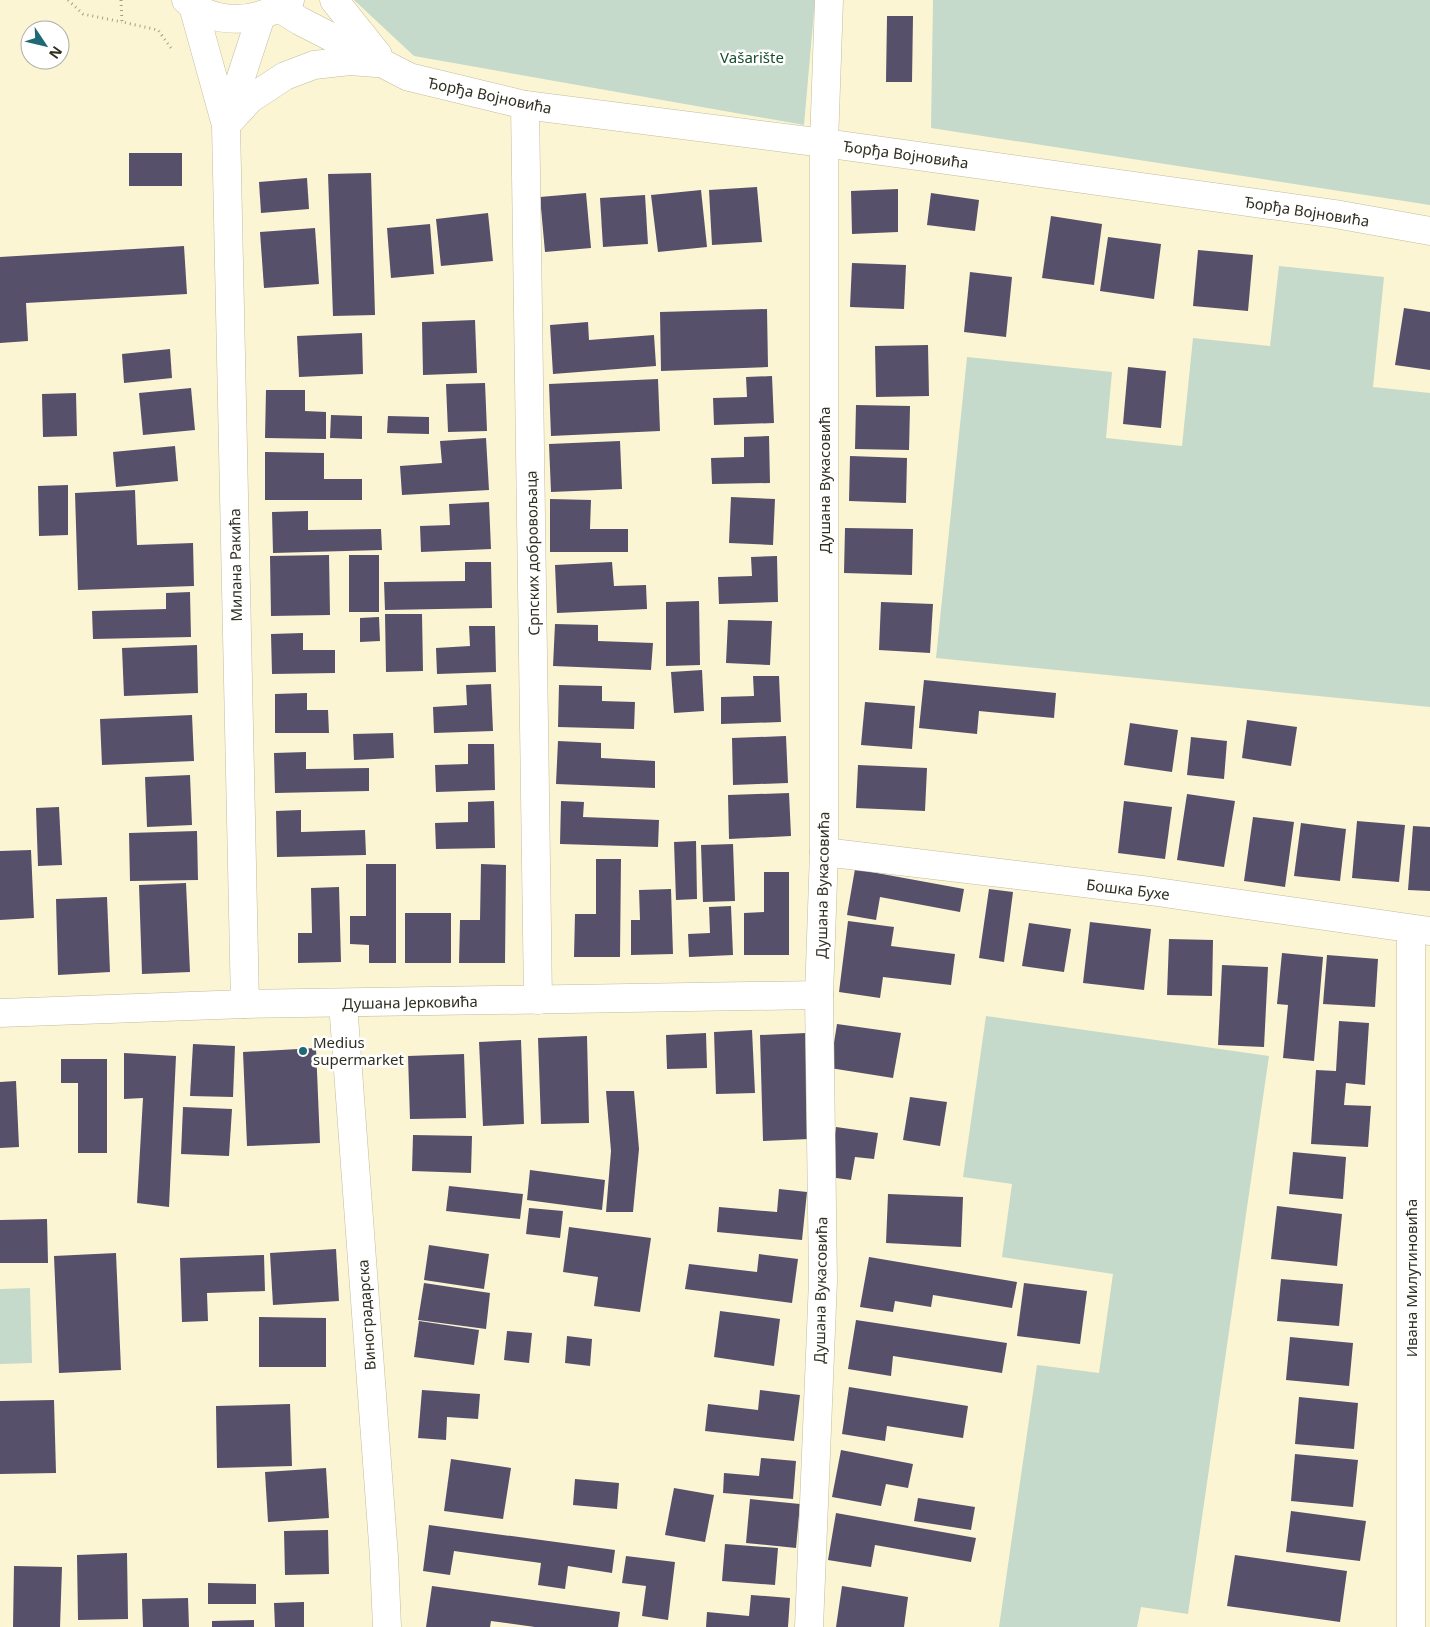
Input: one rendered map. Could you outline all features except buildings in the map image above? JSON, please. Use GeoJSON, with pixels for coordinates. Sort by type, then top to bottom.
{"type":"FeatureCollection","features":[{"type":"Feature","properties":{"kind":"street","name":"Ђорђа Војновића"},"geometry":{"type":"LineString","coordinates":[[334,0],[386,64]]}},
{"type":"Feature","properties":{"kind":"street","name":"Душана Вукасовића"},"geometry":{"type":"LineString","coordinates":[[809,1627],[823,1280],[820,995],[824,852],[824,143],[829,0]]}},
{"type":"Feature","properties":{"kind":"street"},"geometry":{"type":"LineString","coordinates":[[190,3],[214,16],[238,20],[277,8]]}},
{"type":"Feature","properties":{"kind":"street","name":"Милана Ракића"},"geometry":{"type":"LineString","coordinates":[[190,3],[226,125],[245,1004]]}},
{"type":"Feature","properties":{"kind":"street","name":"Ђорђа Војновића"},"geometry":{"type":"LineString","coordinates":[[277,8],[300,22],[410,77],[525,105],[824,143],[1335,214],[1430,231]]}},
{"type":"Feature","properties":{"kind":"street","name":"Милана Ракића"},"geometry":{"type":"LineString","coordinates":[[226,125],[277,8]]}},
{"type":"Feature","properties":{"kind":"street"},"geometry":{"type":"LineString","coordinates":[[226,125],[250,99],[285,76],[314,65],[350,61],[386,64]]}},
{"type":"Feature","properties":{"kind":"street","name":"Српских добровољаца"},"geometry":{"type":"LineString","coordinates":[[525,105],[538,1000]]}},
{"type":"Feature","properties":{"kind":"street","name":"Бошка Бухе"},"geometry":{"type":"LineString","coordinates":[[824,852],[1150,891],[1421,930]]}},
{"type":"Feature","properties":{"kind":"street","name":"Ивана Милутиновића"},"geometry":{"type":"LineString","coordinates":[[1411,1627],[1420,1342],[1421,930]]}},
{"type":"Feature","properties":{"kind":"street","name":"Душана Јерковића"},"geometry":{"type":"LineString","coordinates":[[0,1013],[245,1004],[820,995]]}},
{"type":"Feature","properties":{"kind":"street","name":"Виноградарска"},"geometry":{"type":"LineString","coordinates":[[343,1003],[384,1557],[387,1627]]}},
{"type":"Feature","properties":{"kind":"path"},"geometry":{"type":"LineString","coordinates":[[68,0],[83,14],[122,22]]}},
{"type":"Feature","properties":{"kind":"green space","name":"Vašarište"},"geometry":{"type":"Polygon","coordinates":[[[354,0],[815,0],[804,125],[414,56],[354,0]]]}},
{"type":"Feature","properties":{"kind":"green space"},"geometry":{"type":"Polygon","coordinates":[[[933,0],[1430,0],[1430,205],[931,128],[933,0]]]}},
{"type":"Feature","properties":{"kind":"green space"},"geometry":{"type":"Polygon","coordinates":[[[1279,266],[1384,277],[1373,387],[1430,393],[1430,707],[936,658],[967,357],[1112,372],[1106,438],[1182,446],[1193,338],[1270,346],[1279,266]]]}},
{"type":"Feature","properties":{"kind":"green space"},"geometry":{"type":"Polygon","coordinates":[[[986,1016],[1269,1056],[1188,1614],[1141,1607],[1137,1627],[999,1627],[1037,1365],[1099,1373],[1113,1274],[1002,1257],[1012,1184],[963,1177],[986,1016]]]}},
{"type":"Feature","properties":{"kind":"green space"},"geometry":{"type":"Polygon","coordinates":[[[30,1288],[32,1363],[0,1364],[0,1289],[30,1288]]]}},
{"type":"Feature","properties":{"kind":"place","name":"Medius supermarket"},"geometry":{"type":"Point","coordinates":[303,1051]}}]}
